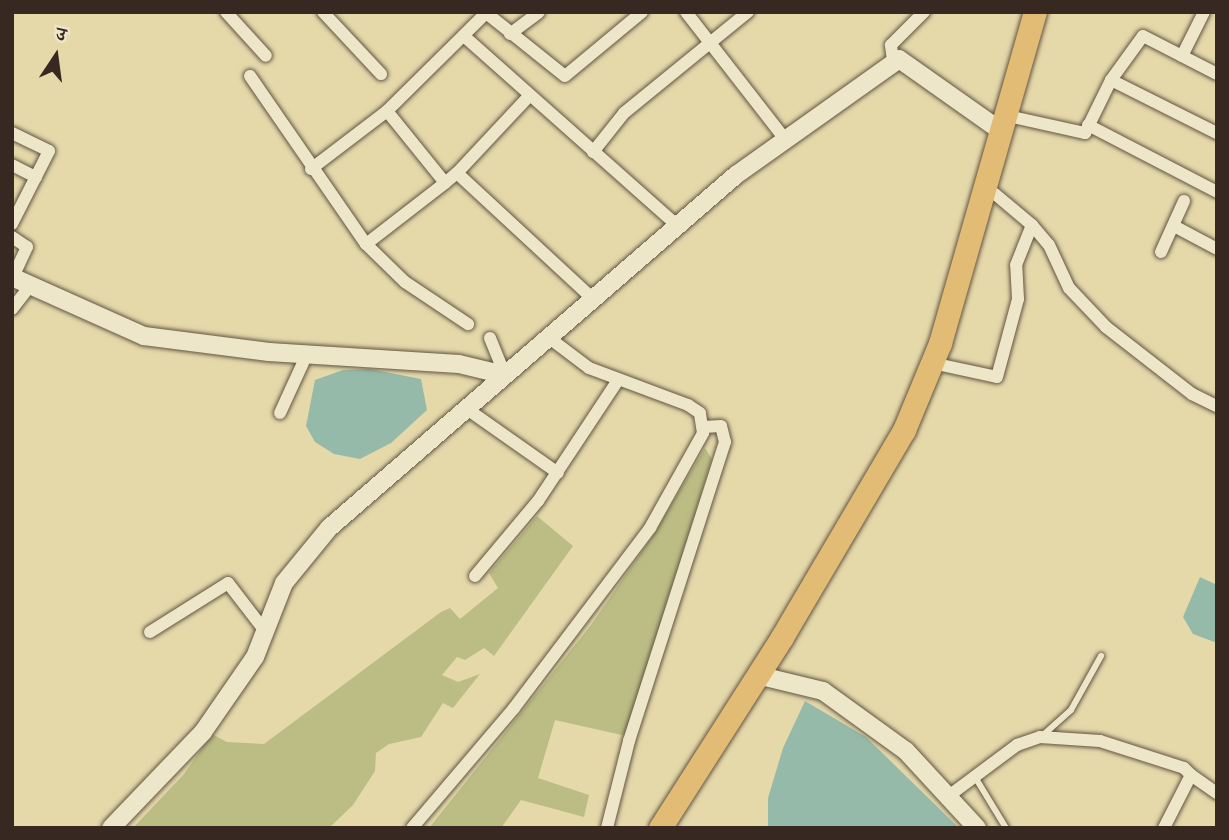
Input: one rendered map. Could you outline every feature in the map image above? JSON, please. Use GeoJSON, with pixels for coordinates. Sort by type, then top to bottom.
{"type":"FeatureCollection","features":[{"type":"Feature","properties":{"kind":"highway"},"geometry":{"type":"LineString","coordinates":[[674,828],[904,430],[938,364],[995,194],[1035,12]]}},
{"type":"Feature","properties":{"kind":"highway"},"geometry":{"type":"LineString","coordinates":[[938,364],[1009,125],[1046,12]]}},
{"type":"Feature","properties":{"kind":"highway"},"geometry":{"type":"LineString","coordinates":[[660,828],[762,677]]}},
{"type":"Feature","properties":{"kind":"street"},"geometry":{"type":"LineString","coordinates":[[226,12],[265,56]]}},
{"type":"Feature","properties":{"kind":"street"},"geometry":{"type":"LineString","coordinates":[[323,12],[381,74]]}},
{"type":"Feature","properties":{"kind":"street"},"geometry":{"type":"LineString","coordinates":[[510,34],[539,12]]}},
{"type":"Feature","properties":{"kind":"street"},"geometry":{"type":"LineString","coordinates":[[311,169],[387,111],[486,13],[565,76],[642,12]]}},
{"type":"Feature","properties":{"kind":"street"},"geometry":{"type":"LineString","coordinates":[[686,12],[785,139]]}},
{"type":"Feature","properties":{"kind":"street"},"geometry":{"type":"LineString","coordinates":[[593,152],[624,113],[748,12]]}},
{"type":"Feature","properties":{"kind":"street"},"geometry":{"type":"LineString","coordinates":[[892,60],[891,45],[924,12]]}},
{"type":"Feature","properties":{"kind":"street"},"geometry":{"type":"LineString","coordinates":[[1182,56],[1204,12]]}},
{"type":"Feature","properties":{"kind":"street"},"geometry":{"type":"LineString","coordinates":[[111,828],[203,733],[247,670],[284,583],[329,528],[677,225],[785,139],[892,60],[903,60],[1009,125],[1085,133],[1111,80],[1143,36],[1217,74]]}},
{"type":"Feature","properties":{"kind":"street"},"geometry":{"type":"LineString","coordinates":[[464,37],[677,225]]}},
{"type":"Feature","properties":{"kind":"street"},"geometry":{"type":"LineString","coordinates":[[250,76],[311,169],[366,244],[405,282],[468,324]]}},
{"type":"Feature","properties":{"kind":"street"},"geometry":{"type":"LineString","coordinates":[[1111,80],[1217,133]]}},
{"type":"Feature","properties":{"kind":"street"},"geometry":{"type":"LineString","coordinates":[[366,244],[457,173],[528,96]]}},
{"type":"Feature","properties":{"kind":"street"},"geometry":{"type":"LineString","coordinates":[[387,111],[445,183]]}},
{"type":"Feature","properties":{"kind":"street"},"geometry":{"type":"LineString","coordinates":[[1088,125],[1217,192]]}},
{"type":"Feature","properties":{"kind":"street"},"geometry":{"type":"LineString","coordinates":[[12,133],[49,151],[13,222]]}},
{"type":"Feature","properties":{"kind":"street"},"geometry":{"type":"LineString","coordinates":[[12,165],[36,177]]}},
{"type":"Feature","properties":{"kind":"street"},"geometry":{"type":"LineString","coordinates":[[457,173],[592,298]]}},
{"type":"Feature","properties":{"kind":"street"},"geometry":{"type":"LineString","coordinates":[[995,194],[1032,225],[1049,245],[1069,288],[1106,327],[1192,394],[1217,406]]}},
{"type":"Feature","properties":{"kind":"street"},"geometry":{"type":"LineString","coordinates":[[1161,253],[1184,201]]}},
{"type":"Feature","properties":{"kind":"street"},"geometry":{"type":"LineString","coordinates":[[938,364],[997,377],[1018,299],[1016,265],[1032,225]]}},
{"type":"Feature","properties":{"kind":"street"},"geometry":{"type":"LineString","coordinates":[[1174,226],[1217,249]]}},
{"type":"Feature","properties":{"kind":"street"},"geometry":{"type":"LineString","coordinates":[[12,237],[27,247],[13,277],[144,336],[307,354],[459,364],[505,375]]}},
{"type":"Feature","properties":{"kind":"street"},"geometry":{"type":"LineString","coordinates":[[12,309],[32,285]]}},
{"type":"Feature","properties":{"kind":"street"},"geometry":{"type":"LineString","coordinates":[[412,828],[514,708],[650,528],[703,427],[700,413],[688,405],[589,368],[548,337]]}},
{"type":"Feature","properties":{"kind":"street"},"geometry":{"type":"LineString","coordinates":[[490,338],[505,375]]}},
{"type":"Feature","properties":{"kind":"street"},"geometry":{"type":"LineString","coordinates":[[279,414],[307,354]]}},
{"type":"Feature","properties":{"kind":"street"},"geometry":{"type":"LineString","coordinates":[[474,576],[558,473],[618,380]]}},
{"type":"Feature","properties":{"kind":"street"},"geometry":{"type":"LineString","coordinates":[[467,409],[558,473]]}},
{"type":"Feature","properties":{"kind":"street"},"geometry":{"type":"LineString","coordinates":[[607,828],[629,741],[725,442],[722,426],[703,427]]}},
{"type":"Feature","properties":{"kind":"street"},"geometry":{"type":"LineString","coordinates":[[150,632],[228,583],[265,631]]}},
{"type":"Feature","properties":{"kind":"street"},"geometry":{"type":"LineString","coordinates":[[762,677],[823,691],[906,751],[950,794],[977,828]]}},
{"type":"Feature","properties":{"kind":"street"},"geometry":{"type":"LineString","coordinates":[[950,794],[1017,745],[1040,737],[1100,741],[1184,768],[1217,793]]}},
{"type":"Feature","properties":{"kind":"street"},"geometry":{"type":"LineString","coordinates":[[1164,828],[1191,775]]}},
{"type":"Feature","properties":{"kind":"lane"},"geometry":{"type":"LineString","coordinates":[[1040,737],[1071,710],[1101,656]]}},
{"type":"Feature","properties":{"kind":"lane"},"geometry":{"type":"LineString","coordinates":[[975,777],[1006,828]]}},
{"type":"Feature","properties":{"kind":"green space"},"geometry":{"type":"Polygon","coordinates":[[[705,448],[712,459],[626,736],[555,720],[538,778],[589,795],[584,817],[521,800],[501,828],[429,828],[591,625],[654,534],[705,448]]]}},
{"type":"Feature","properties":{"kind":"green space"},"geometry":{"type":"Polygon","coordinates":[[[537,516],[573,546],[494,656],[484,648],[465,660],[457,657],[442,675],[458,682],[480,674],[453,708],[443,703],[421,737],[389,744],[376,753],[375,771],[353,805],[329,828],[133,828],[184,774],[212,734],[227,742],[264,744],[441,612],[450,608],[460,619],[498,588],[489,573],[537,516]]]}},
{"type":"Feature","properties":{"kind":"shaded area"},"geometry":{"type":"Polygon","coordinates":[[[370,369],[421,379],[427,410],[391,443],[360,459],[334,454],[315,442],[306,426],[315,380],[343,370],[370,369]]]}},
{"type":"Feature","properties":{"kind":"shaded area"},"geometry":{"type":"Polygon","coordinates":[[[1200,577],[1217,585],[1217,643],[1193,634],[1183,617],[1200,577]]]}},
{"type":"Feature","properties":{"kind":"shaded area"},"geometry":{"type":"Polygon","coordinates":[[[805,701],[866,737],[959,828],[768,828],[768,798],[783,748],[805,701]]]}}]}
